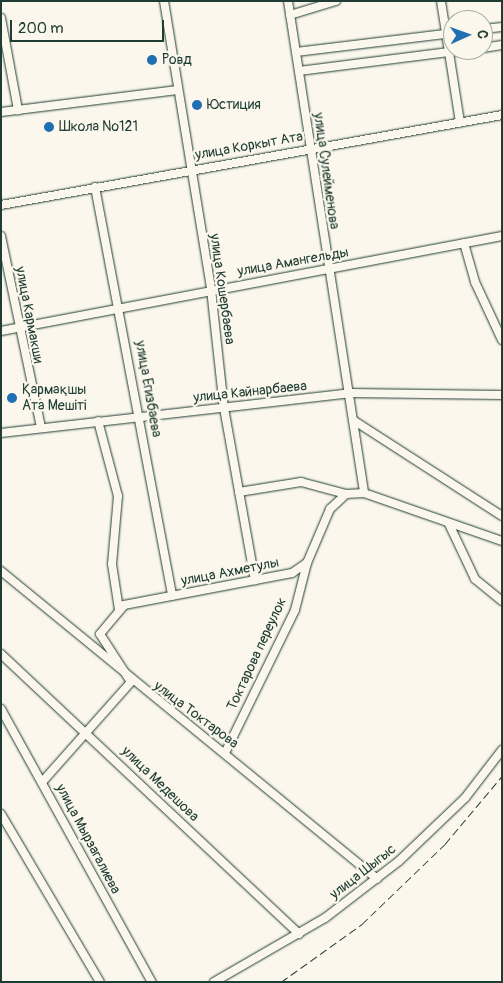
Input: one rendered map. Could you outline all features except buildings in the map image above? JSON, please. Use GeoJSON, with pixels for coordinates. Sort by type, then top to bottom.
{"type":"FeatureCollection","features":[{"type":"Feature","properties":{"kind":"street","name":"улица Кошербаева"},"geometry":{"type":"LineString","coordinates":[[164,1],[211,289],[224,408],[255,580]]}},
{"type":"Feature","properties":{"kind":"street","name":"улица Сулейменова"},"geometry":{"type":"LineString","coordinates":[[288,1],[327,268],[350,393],[364,493]]}},
{"type":"Feature","properties":{"kind":"street"},"geometry":{"type":"LineString","coordinates":[[290,15],[336,1]]}},
{"type":"Feature","properties":{"kind":"street"},"geometry":{"type":"LineString","coordinates":[[1,18],[18,110]]}},
{"type":"Feature","properties":{"kind":"street"},"geometry":{"type":"LineString","coordinates":[[296,52],[443,34]]}},
{"type":"Feature","properties":{"kind":"street"},"geometry":{"type":"LineString","coordinates":[[299,71],[443,53]]}},
{"type":"Feature","properties":{"kind":"street"},"geometry":{"type":"LineString","coordinates":[[450,60],[460,122]]}},
{"type":"Feature","properties":{"kind":"street"},"geometry":{"type":"LineString","coordinates":[[1,112],[178,90]]}},
{"type":"Feature","properties":{"kind":"street","name":"улица Коркыт Ата"},"geometry":{"type":"LineString","coordinates":[[1,205],[191,169],[502,115]]}},
{"type":"Feature","properties":{"kind":"street","name":"улица Егизбаева"},"geometry":{"type":"LineString","coordinates":[[94,187],[120,308],[172,596]]}},
{"type":"Feature","properties":{"kind":"street","name":"улица Кармакши"},"geometry":{"type":"LineString","coordinates":[[1,236],[18,328],[41,428]]}},
{"type":"Feature","properties":{"kind":"street","name":"улица Амангельды"},"geometry":{"type":"LineString","coordinates":[[1,331],[211,289],[502,236]]}},
{"type":"Feature","properties":{"kind":"street"},"geometry":{"type":"LineString","coordinates":[[464,243],[475,282],[502,340]]}},
{"type":"Feature","properties":{"kind":"street","name":"улица Кайнарбаева"},"geometry":{"type":"LineString","coordinates":[[1,433],[350,393],[502,395]]}},
{"type":"Feature","properties":{"kind":"street"},"geometry":{"type":"LineString","coordinates":[[354,420],[502,516]]}},
{"type":"Feature","properties":{"kind":"street"},"geometry":{"type":"LineString","coordinates":[[98,421],[118,496],[112,564],[120,610]]}},
{"type":"Feature","properties":{"kind":"street"},"geometry":{"type":"LineString","coordinates":[[239,492],[302,482],[346,494],[364,493],[502,541]]}},
{"type":"Feature","properties":{"kind":"street"},"geometry":{"type":"LineString","coordinates":[[306,563],[330,509],[346,494]]}},
{"type":"Feature","properties":{"kind":"street"},"geometry":{"type":"LineString","coordinates":[[449,524],[475,580],[502,601]]}},
{"type":"Feature","properties":{"kind":"street","name":"улица Ахметулы"},"geometry":{"type":"LineString","coordinates":[[131,682],[100,634],[124,605],[292,573],[306,563]]}},
{"type":"Feature","properties":{"kind":"street","name":"Токтарова переулок"},"geometry":{"type":"LineString","coordinates":[[225,753],[295,610],[306,563]]}},
{"type":"Feature","properties":{"kind":"street","name":"улица Токтарова"},"geometry":{"type":"LineString","coordinates":[[1,571],[57,620],[75,628],[131,682],[225,753],[377,878]]}},
{"type":"Feature","properties":{"kind":"street","name":"улица Медешова"},"geometry":{"type":"LineString","coordinates":[[1,654],[87,731],[299,934]]}},
{"type":"Feature","properties":{"kind":"street"},"geometry":{"type":"LineString","coordinates":[[43,781],[131,682]]}},
{"type":"Feature","properties":{"kind":"street","name":"улица Мырзагалиева"},"geometry":{"type":"LineString","coordinates":[[1,709],[43,781],[152,982]]}},
{"type":"Feature","properties":{"kind":"street","name":"улица Шыгыс"},"geometry":{"type":"LineString","coordinates":[[214,982],[299,934],[377,878],[465,798],[502,750]]}},
{"type":"Feature","properties":{"kind":"street"},"geometry":{"type":"LineString","coordinates":[[1,814],[100,982]]}},
{"type":"Feature","properties":{"kind":"railway"},"geometry":{"type":"LineString","coordinates":[[281,982],[362,924],[445,844],[502,776]]}},
{"type":"Feature","properties":{"kind":"place","name":"Ровд"},"geometry":{"type":"Point","coordinates":[152,60]}},
{"type":"Feature","properties":{"kind":"place","name":"Юстиция"},"geometry":{"type":"Point","coordinates":[197,105]}},
{"type":"Feature","properties":{"kind":"place","name":"Школа №121"},"geometry":{"type":"Point","coordinates":[49,127]}},
{"type":"Feature","properties":{"kind":"place","name":"Қармақшы Ата Мешіті"},"geometry":{"type":"Point","coordinates":[12,398]}}]}
